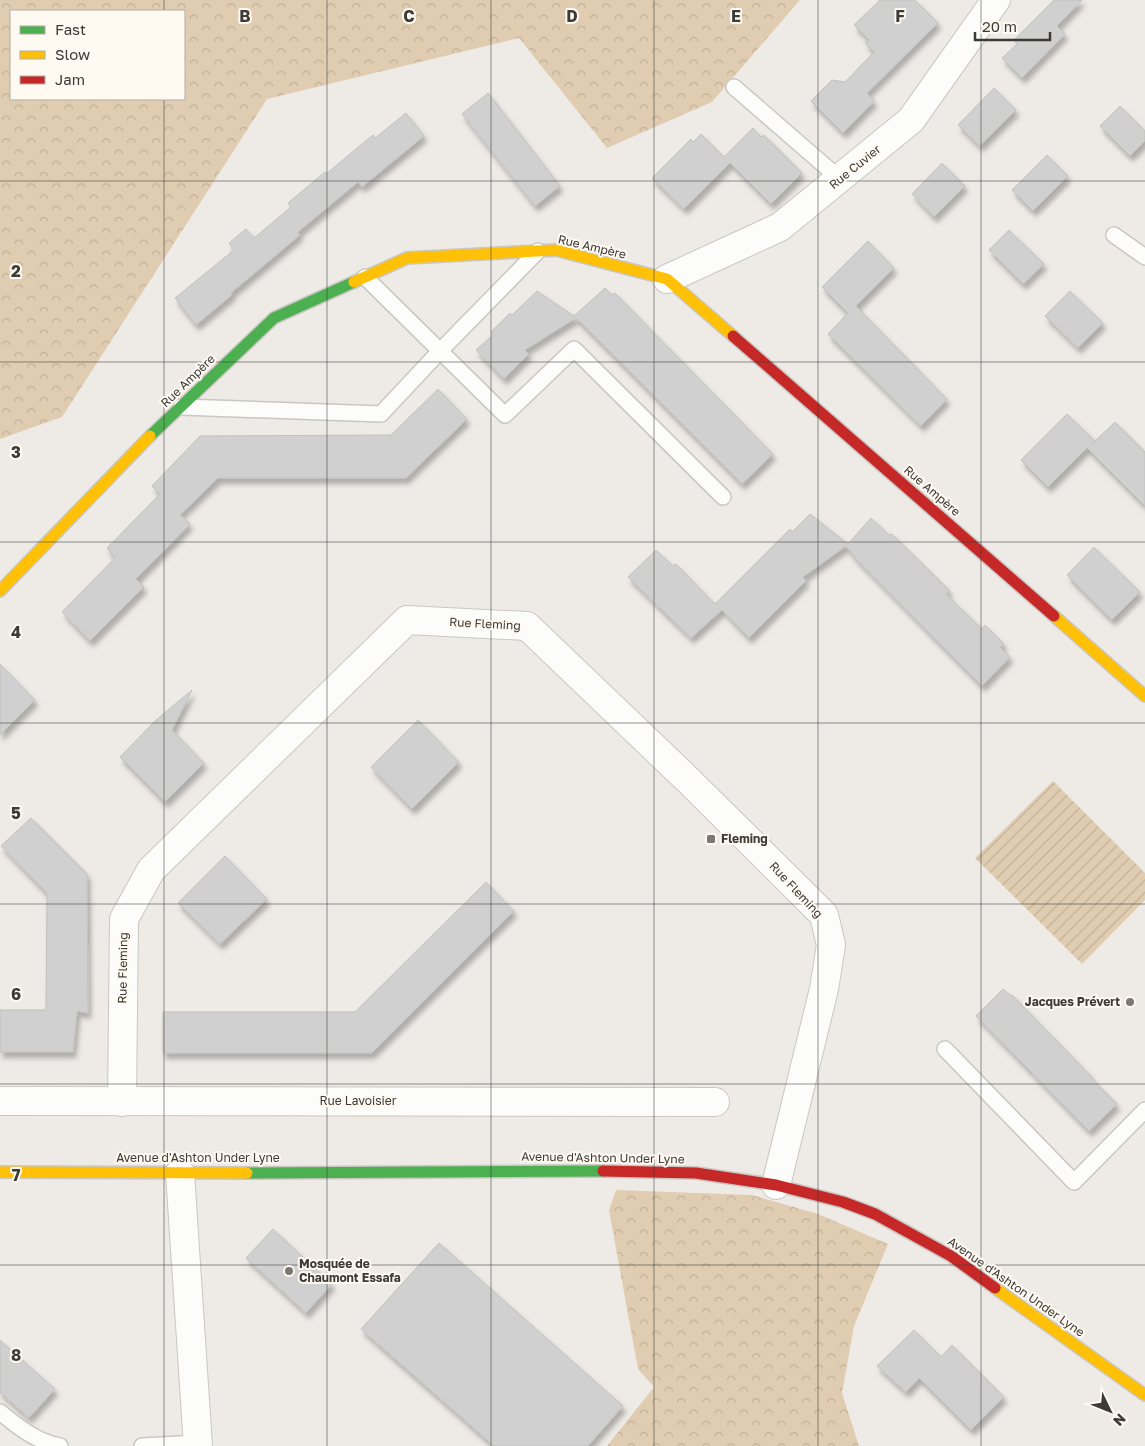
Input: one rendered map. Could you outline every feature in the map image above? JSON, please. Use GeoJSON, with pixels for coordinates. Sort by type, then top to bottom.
{"type":"FeatureCollection","features":[{"type":"Feature","properties":{"kind":"street","name":"Rue Cuvier"},"geometry":{"type":"LineString","coordinates":[[667,279],[780,227],[911,120],[996,0]]}},
{"type":"Feature","properties":{"kind":"street","name":"Rue Ampère"},"geometry":{"type":"LineString","coordinates":[[0,591],[134,452],[274,318],[407,258],[556,250],[667,279],[1145,696]]}},
{"type":"Feature","properties":{"kind":"street","name":"Rue Fleming"},"geometry":{"type":"LineString","coordinates":[[122,1102],[124,919],[151,870],[407,620],[527,626],[688,780],[824,915],[831,946],[824,989],[776,1186]]}},
{"type":"Feature","properties":{"kind":"street","name":"Rue Lavoisier"},"geometry":{"type":"LineString","coordinates":[[0,1101],[716,1102]]}},
{"type":"Feature","properties":{"kind":"street","name":"Avenue d'Ashton Under Lyne"},"geometry":{"type":"LineString","coordinates":[[0,1172],[612,1171],[696,1174],[776,1186],[843,1202],[874,1214],[952,1256],[1145,1395]]}},
{"type":"Feature","properties":{"kind":"street"},"geometry":{"type":"LineString","coordinates":[[180,1173],[198,1444]]}},
{"type":"Feature","properties":{"kind":"lane"},"geometry":{"type":"LineString","coordinates":[[734,87],[840,179]]}},
{"type":"Feature","properties":{"kind":"lane"},"geometry":{"type":"LineString","coordinates":[[1114,236],[1145,257]]}},
{"type":"Feature","properties":{"kind":"lane"},"geometry":{"type":"LineString","coordinates":[[181,407],[382,414],[440,351],[538,251]]}},
{"type":"Feature","properties":{"kind":"lane"},"geometry":{"type":"LineString","coordinates":[[365,277],[505,415],[574,349],[723,497]]}},
{"type":"Feature","properties":{"kind":"lane"},"geometry":{"type":"LineString","coordinates":[[945,1049],[1074,1182],[1145,1110]]}},
{"type":"Feature","properties":{"kind":"lane"},"geometry":{"type":"LineString","coordinates":[[0,1412],[19,1428],[48,1444],[60,1446]]}},
{"type":"Feature","properties":{"kind":"lane"},"geometry":{"type":"LineString","coordinates":[[142,1446],[198,1444]]}},
{"type":"Feature","properties":{"kind":"green space"},"geometry":{"type":"Polygon","coordinates":[[[0,0],[800,0],[712,102],[607,148],[519,38],[267,99],[62,417],[0,439],[0,0]]]}},
{"type":"Feature","properties":{"kind":"green space"},"geometry":{"type":"Polygon","coordinates":[[[1053,781],[1145,873],[1145,900],[1082,964],[975,858],[1053,781]]]}},
{"type":"Feature","properties":{"kind":"green space"},"geometry":{"type":"Polygon","coordinates":[[[616,1190],[752,1195],[818,1214],[888,1244],[854,1326],[842,1393],[859,1446],[607,1446],[654,1387],[638,1369],[609,1210],[616,1190]]]}},
{"type":"Feature","properties":{"kind":"building"},"geometry":{"type":"Polygon","coordinates":[[[880,0],[915,0],[938,23],[867,93],[874,101],[843,133],[811,101],[832,80],[845,82],[874,52],[865,43],[869,40],[854,25],[880,0]]]}},
{"type":"Feature","properties":{"kind":"building"},"geometry":{"type":"Polygon","coordinates":[[[1054,0],[1082,0],[1057,26],[1065,34],[1022,78],[1002,58],[1017,44],[1014,40],[1054,0]]]}},
{"type":"Feature","properties":{"kind":"building"},"geometry":{"type":"Polygon","coordinates":[[[994,88],[1016,110],[980,146],[958,125],[994,88]]]}},
{"type":"Feature","properties":{"kind":"building"},"geometry":{"type":"Polygon","coordinates":[[[488,93],[560,186],[535,206],[462,114],[488,93]]]}},
{"type":"Feature","properties":{"kind":"building"},"geometry":{"type":"Polygon","coordinates":[[[1120,106],[1145,131],[1145,141],[1130,156],[1100,126],[1120,106]]]}},
{"type":"Feature","properties":{"kind":"building"},"geometry":{"type":"Polygon","coordinates":[[[406,113],[424,136],[362,187],[358,182],[298,232],[300,235],[196,325],[175,298],[234,250],[229,243],[246,229],[254,238],[291,207],[288,203],[325,172],[326,174],[373,135],[375,138],[406,113]]]}},
{"type":"Feature","properties":{"kind":"building"},"geometry":{"type":"Polygon","coordinates":[[[753,128],[761,137],[764,135],[802,173],[771,204],[730,163],[684,209],[652,178],[691,139],[693,142],[701,134],[724,157],[753,128]]]}},
{"type":"Feature","properties":{"kind":"building"},"geometry":{"type":"Polygon","coordinates":[[[1047,155],[1068,176],[1033,211],[1012,190],[1047,155]]]}},
{"type":"Feature","properties":{"kind":"building"},"geometry":{"type":"Polygon","coordinates":[[[942,163],[965,186],[934,217],[912,194],[942,163]]]}},
{"type":"Feature","properties":{"kind":"building"},"geometry":{"type":"Polygon","coordinates":[[[1009,230],[1044,264],[1023,284],[989,250],[1009,230]]]}},
{"type":"Feature","properties":{"kind":"building"},"geometry":{"type":"Polygon","coordinates":[[[868,241],[894,268],[856,306],[947,399],[921,426],[828,334],[848,313],[822,287],[868,241]]]}},
{"type":"Feature","properties":{"kind":"building"},"geometry":{"type":"Polygon","coordinates":[[[605,288],[612,295],[615,293],[773,454],[742,484],[576,318],[525,350],[529,354],[504,379],[476,350],[493,335],[491,332],[510,313],[512,315],[537,291],[574,316],[605,288]]]}},
{"type":"Feature","properties":{"kind":"building"},"geometry":{"type":"Polygon","coordinates":[[[1070,291],[1103,323],[1078,348],[1045,316],[1070,291]]]}},
{"type":"Feature","properties":{"kind":"building"},"geometry":{"type":"Polygon","coordinates":[[[438,389],[467,419],[406,478],[218,478],[180,515],[190,524],[136,579],[144,587],[90,641],[62,612],[115,558],[107,548],[160,494],[152,486],[200,436],[391,435],[438,389]]]}},
{"type":"Feature","properties":{"kind":"building"},"geometry":{"type":"Polygon","coordinates":[[[1067,414],[1095,441],[1092,444],[1115,422],[1145,452],[1145,506],[1087,448],[1048,487],[1021,460],[1067,414]]]}},
{"type":"Feature","properties":{"kind":"building"},"geometry":{"type":"Polygon","coordinates":[[[810,514],[848,544],[871,518],[889,535],[892,534],[950,591],[946,594],[982,629],[985,625],[1004,644],[1000,647],[1010,657],[982,686],[857,560],[846,546],[803,577],[806,581],[749,638],[722,610],[691,638],[628,577],[656,550],[673,566],[676,564],[715,604],[790,529],[792,532],[810,514]]]}},
{"type":"Feature","properties":{"kind":"building"},"geometry":{"type":"Polygon","coordinates":[[[1094,547],[1140,592],[1112,620],[1067,575],[1094,547]]]}},
{"type":"Feature","properties":{"kind":"building"},"geometry":{"type":"Polygon","coordinates":[[[0,664],[35,700],[0,735],[0,664]]]}},
{"type":"Feature","properties":{"kind":"building"},"geometry":{"type":"Polygon","coordinates":[[[192,690],[172,730],[204,763],[165,802],[120,757],[156,720],[192,690]]]}},
{"type":"Feature","properties":{"kind":"building"},"geometry":{"type":"Polygon","coordinates":[[[418,720],[459,762],[412,809],[371,767],[418,720]]]}},
{"type":"Feature","properties":{"kind":"building"},"geometry":{"type":"Polygon","coordinates":[[[31,818],[87,874],[88,1013],[77,1011],[73,1052],[0,1052],[0,1010],[46,1010],[47,893],[1,846],[31,818]]]}},
{"type":"Feature","properties":{"kind":"building"},"geometry":{"type":"Polygon","coordinates":[[[225,856],[267,899],[220,944],[178,903],[225,856]]]}},
{"type":"Feature","properties":{"kind":"building"},"geometry":{"type":"Polygon","coordinates":[[[486,882],[514,911],[372,1053],[163,1053],[163,1012],[355,1012],[486,882]]]}},
{"type":"Feature","properties":{"kind":"building"},"geometry":{"type":"Polygon","coordinates":[[[1003,989],[1012,995],[1117,1104],[1089,1131],[976,1016],[1003,989]]]}},
{"type":"Feature","properties":{"kind":"building"},"geometry":{"type":"Polygon","coordinates":[[[273,1229],[332,1284],[306,1313],[246,1258],[273,1229]]]}},
{"type":"Feature","properties":{"kind":"building"},"geometry":{"type":"Polygon","coordinates":[[[439,1243],[623,1406],[588,1446],[494,1446],[361,1329],[439,1243]]]}},
{"type":"Feature","properties":{"kind":"building"},"geometry":{"type":"Polygon","coordinates":[[[914,1330],[941,1357],[952,1345],[1004,1397],[971,1430],[919,1378],[906,1392],[877,1366],[914,1330]]]}},
{"type":"Feature","properties":{"kind":"building"},"geometry":{"type":"Polygon","coordinates":[[[0,1340],[55,1389],[29,1418],[0,1392],[0,1340]]]}},
{"type":"Feature","properties":{"kind":"traffic: fast"},"geometry":{"type":"LineString","coordinates":[[150,436],[274,318],[354,282]]}},
{"type":"Feature","properties":{"kind":"traffic: fast"},"geometry":{"type":"LineString","coordinates":[[247,1173],[603,1171]]}},
{"type":"Feature","properties":{"kind":"traffic: slow"},"geometry":{"type":"LineString","coordinates":[[354,282],[407,258],[556,250],[667,279],[733,336]]}},
{"type":"Feature","properties":{"kind":"traffic: slow"},"geometry":{"type":"LineString","coordinates":[[0,591],[150,436]]}},
{"type":"Feature","properties":{"kind":"traffic: slow"},"geometry":{"type":"LineString","coordinates":[[1054,616],[1145,696]]}},
{"type":"Feature","properties":{"kind":"traffic: slow"},"geometry":{"type":"LineString","coordinates":[[0,1172],[247,1173]]}},
{"type":"Feature","properties":{"kind":"traffic: slow"},"geometry":{"type":"LineString","coordinates":[[995,1288],[1145,1395]]}},
{"type":"Feature","properties":{"kind":"traffic: jam"},"geometry":{"type":"LineString","coordinates":[[733,336],[1054,616]]}},
{"type":"Feature","properties":{"kind":"traffic: jam"},"geometry":{"type":"LineString","coordinates":[[603,1171],[696,1173],[776,1185],[843,1202],[875,1214],[951,1256],[995,1288]]}},
{"type":"Feature","properties":{"kind":"place","name":"Fleming"},"geometry":{"type":"Point","coordinates":[711,839]}},
{"type":"Feature","properties":{"kind":"place","name":"Jacques Prévert"},"geometry":{"type":"Point","coordinates":[1130,1002]}},
{"type":"Feature","properties":{"kind":"place","name":"Mosquée de Chaumont Essafa"},"geometry":{"type":"Point","coordinates":[289,1271]}}]}
